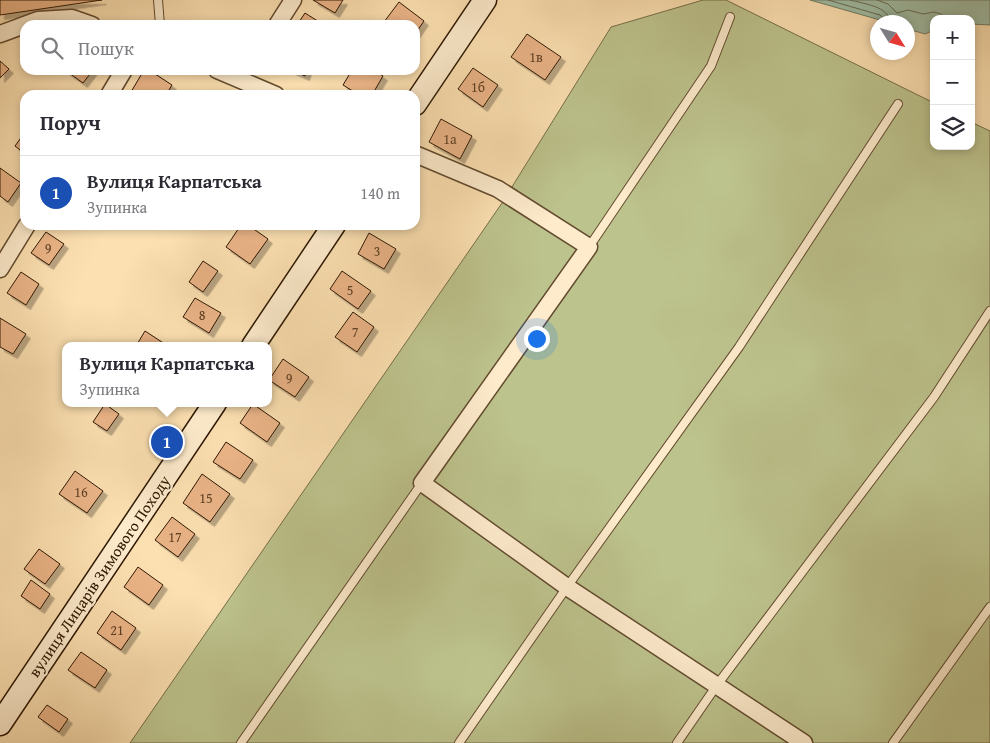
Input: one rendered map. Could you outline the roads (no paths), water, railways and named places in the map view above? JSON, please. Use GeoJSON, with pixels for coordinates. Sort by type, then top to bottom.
{"type":"FeatureCollection","features":[{"type":"Feature","properties":{"kind":"street"},"geometry":{"type":"LineString","coordinates":[[280,20],[293,0]]}},
{"type":"Feature","properties":{"kind":"street"},"geometry":{"type":"LineString","coordinates":[[420,97],[485,0]]}},
{"type":"Feature","properties":{"kind":"street"},"geometry":{"type":"LineString","coordinates":[[38,20],[72,18],[78,20]]}},
{"type":"Feature","properties":{"kind":"street"},"geometry":{"type":"LineString","coordinates":[[0,34],[20,27]]}},
{"type":"Feature","properties":{"kind":"street"},"geometry":{"type":"LineString","coordinates":[[112,90],[121,75]]}},
{"type":"Feature","properties":{"kind":"street"},"geometry":{"type":"LineString","coordinates":[[245,75],[268,90]]}},
{"type":"Feature","properties":{"kind":"street"},"geometry":{"type":"LineString","coordinates":[[420,156],[498,189],[589,247],[422,483],[567,587],[804,743]]}},
{"type":"Feature","properties":{"kind":"street"},"geometry":{"type":"LineString","coordinates":[[0,269],[24,230]]}},
{"type":"Feature","properties":{"kind":"street"},"geometry":{"type":"LineString","coordinates":[[256,342],[331,230]]}},
{"type":"Feature","properties":{"kind":"street","name":"вулиця Лицарів Зимового Походу"},"geometry":{"type":"LineString","coordinates":[[0,724],[212,407]]}},
{"type":"Feature","properties":{"kind":"lane"},"geometry":{"type":"LineString","coordinates":[[158,0],[160,20]]}},
{"type":"Feature","properties":{"kind":"lane"},"geometry":{"type":"LineString","coordinates":[[589,247],[711,66],[730,16]]}},
{"type":"Feature","properties":{"kind":"lane"},"geometry":{"type":"LineString","coordinates":[[459,743],[567,587],[739,347],[898,104]]}},
{"type":"Feature","properties":{"kind":"lane"},"geometry":{"type":"LineString","coordinates":[[677,743],[717,684],[934,397],[990,311]]}},
{"type":"Feature","properties":{"kind":"lane"},"geometry":{"type":"LineString","coordinates":[[241,743],[422,483]]}},
{"type":"Feature","properties":{"kind":"lane"},"geometry":{"type":"LineString","coordinates":[[893,743],[990,607]]}},
{"type":"Feature","properties":{"kind":"water"},"geometry":{"type":"Polygon","coordinates":[[[810,0],[990,0],[990,25],[975,24],[975,15],[930,15],[930,32],[925,34],[915,31],[915,15],[870,15],[870,17],[810,0]]]}},
{"type":"Feature","properties":{"kind":"place","name":"Вулиця Карпатська"},"geometry":{"type":"Point","coordinates":[167,442]}}]}
